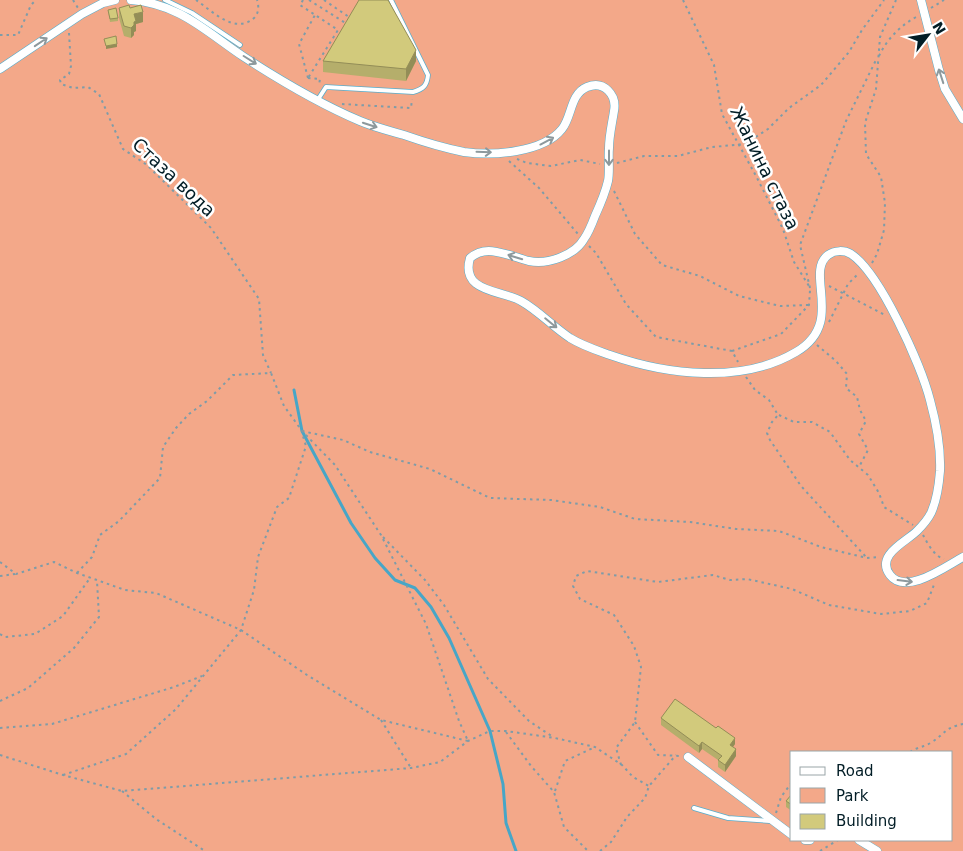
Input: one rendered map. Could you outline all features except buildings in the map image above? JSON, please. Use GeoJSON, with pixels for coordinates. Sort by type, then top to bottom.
{"type":"FeatureCollection","features":[{"type":"Feature","properties":{"kind":"street"},"geometry":{"type":"LineString","coordinates":[[0,69],[69,23],[103,3],[115,0]]}},
{"type":"Feature","properties":{"kind":"street"},"geometry":{"type":"LineString","coordinates":[[131,0],[161,5],[197,22],[244,57],[317,100],[362,122],[442,147],[466,152],[501,153],[536,146],[553,138],[566,124],[578,94],[586,88],[600,86],[610,92],[615,108],[609,146],[608,179],[604,197],[584,241],[570,253],[547,262],[531,262],[492,250],[480,252],[470,258],[468,265],[470,274],[476,284],[494,293],[521,300],[569,338],[588,347],[631,362],[661,369],[692,373],[749,369],[787,357],[810,341],[816,333],[823,314],[820,265],[832,253],[849,252],[878,286],[914,355],[930,397],[935,421],[940,470],[938,491],[930,515],[919,529],[888,556],[888,572],[901,582],[915,582],[963,557]]}},
{"type":"Feature","properties":{"kind":"street"},"geometry":{"type":"LineString","coordinates":[[921,0],[946,89],[963,119]]}},
{"type":"Feature","properties":{"kind":"street"},"geometry":{"type":"LineString","coordinates":[[688,757],[790,834]]}},
{"type":"Feature","properties":{"kind":"street"},"geometry":{"type":"LineString","coordinates":[[861,841],[877,851]]}},
{"type":"Feature","properties":{"kind":"lane"},"geometry":{"type":"LineString","coordinates":[[165,0],[192,13],[240,45]]}},
{"type":"Feature","properties":{"kind":"lane"},"geometry":{"type":"LineString","coordinates":[[317,100],[326,87],[413,92],[422,89],[428,83],[428,75],[391,0]]}},
{"type":"Feature","properties":{"kind":"lane"},"geometry":{"type":"LineString","coordinates":[[694,808],[728,818],[774,822]]}},
{"type":"Feature","properties":{"kind":"path"},"geometry":{"type":"LineString","coordinates":[[0,35],[18,35],[31,5],[36,0]]}},
{"type":"Feature","properties":{"kind":"path"},"geometry":{"type":"LineString","coordinates":[[196,0],[229,23],[238,24],[247,22],[255,17],[259,10],[257,0]]}},
{"type":"Feature","properties":{"kind":"path"},"geometry":{"type":"LineString","coordinates":[[303,0],[300,5],[338,30],[308,78]]}},
{"type":"Feature","properties":{"kind":"path"},"geometry":{"type":"LineString","coordinates":[[309,0],[348,25]]}},
{"type":"Feature","properties":{"kind":"path"},"geometry":{"type":"LineString","coordinates":[[324,0],[354,20]]}},
{"type":"Feature","properties":{"kind":"path","name":"Жанина стаза"},"geometry":{"type":"LineString","coordinates":[[683,0],[714,65],[722,114],[783,229],[794,262],[810,288],[800,244],[846,121],[878,58]]}},
{"type":"Feature","properties":{"kind":"path"},"geometry":{"type":"LineString","coordinates":[[501,153],[527,163],[551,166],[580,160],[609,166],[644,156],[678,156],[712,147],[745,144],[768,129],[789,108],[821,85],[849,52],[884,0]]}},
{"type":"Feature","properties":{"kind":"path"},"geometry":{"type":"LineString","coordinates":[[828,325],[848,284],[870,265],[878,254],[884,230],[885,203],[882,177],[866,154],[865,123],[876,89],[880,37],[896,0]]}},
{"type":"Feature","properties":{"kind":"path"},"geometry":{"type":"LineString","coordinates":[[878,58],[885,42],[907,22],[944,0]]}},
{"type":"Feature","properties":{"kind":"path"},"geometry":{"type":"LineString","coordinates":[[308,78],[299,44],[315,15]]}},
{"type":"Feature","properties":{"kind":"path","name":"Стаза вода"},"geometry":{"type":"LineString","coordinates":[[69,23],[72,66],[69,74],[60,80],[61,84],[72,88],[88,88],[99,94],[123,150],[147,165],[211,228],[259,299],[264,355],[270,373]]}},
{"type":"Feature","properties":{"kind":"path"},"geometry":{"type":"LineString","coordinates":[[308,78],[320,80],[317,100]]}},
{"type":"Feature","properties":{"kind":"path"},"geometry":{"type":"LineString","coordinates":[[341,104],[411,108],[413,92]]}},
{"type":"Feature","properties":{"kind":"path"},"geometry":{"type":"LineString","coordinates":[[608,179],[635,234],[662,265],[700,276],[739,296],[780,306],[808,305]]}},
{"type":"Feature","properties":{"kind":"path"},"geometry":{"type":"LineString","coordinates":[[656,337],[732,351],[755,390],[769,400],[778,415],[794,422],[812,422],[830,432],[850,460],[868,476],[879,493],[884,507],[919,529],[940,558],[953,562]]}},
{"type":"Feature","properties":{"kind":"path"},"geometry":{"type":"LineString","coordinates":[[810,341],[812,340],[836,361],[847,374],[846,388],[857,397],[860,410],[866,420],[859,434],[868,450],[858,467]]}},
{"type":"Feature","properties":{"kind":"path"},"geometry":{"type":"LineString","coordinates":[[77,573],[92,557],[100,536],[119,521],[160,478],[163,447],[176,428],[189,414],[207,401],[233,375],[270,373],[284,406],[302,431],[335,465],[381,535],[426,624],[459,721],[468,741]]}},
{"type":"Feature","properties":{"kind":"path"},"geometry":{"type":"LineString","coordinates":[[778,415],[772,422],[768,433],[770,440],[801,486],[868,558]]}},
{"type":"Feature","properties":{"kind":"path"},"geometry":{"type":"LineString","coordinates":[[302,431],[343,440],[370,452],[430,469],[490,498],[551,500],[600,507],[635,519],[690,522],[736,529],[779,531],[821,547],[868,558],[888,556]]}},
{"type":"Feature","properties":{"kind":"path"},"geometry":{"type":"LineString","coordinates":[[63,776],[126,754],[176,709],[241,630],[254,590],[258,557],[277,507],[289,498],[306,446],[302,431]]}},
{"type":"Feature","properties":{"kind":"path"},"geometry":{"type":"LineString","coordinates":[[381,535],[425,580],[444,606],[488,679],[528,722],[556,738]]}},
{"type":"Feature","properties":{"kind":"path"},"geometry":{"type":"LineString","coordinates":[[0,562],[16,574]]}},
{"type":"Feature","properties":{"kind":"path"},"geometry":{"type":"LineString","coordinates":[[0,576],[16,574],[54,562],[77,573],[125,590],[156,593],[241,630],[307,675],[381,720],[468,741]]}},
{"type":"Feature","properties":{"kind":"path"},"geometry":{"type":"LineString","coordinates":[[622,765],[616,748],[635,722],[641,667],[634,646],[614,616],[580,599],[573,586],[576,576],[587,572],[658,582],[713,575],[730,580],[747,579],[792,590],[830,605],[882,614],[910,611],[927,602],[940,570]]}},
{"type":"Feature","properties":{"kind":"path"},"geometry":{"type":"LineString","coordinates":[[0,634],[5,636],[35,634],[63,616],[90,578]]}},
{"type":"Feature","properties":{"kind":"path"},"geometry":{"type":"LineString","coordinates":[[0,701],[28,688],[74,648],[100,616],[97,580]]}},
{"type":"Feature","properties":{"kind":"path"},"geometry":{"type":"LineString","coordinates":[[0,728],[52,724],[174,687],[203,676]]}},
{"type":"Feature","properties":{"kind":"path"},"geometry":{"type":"LineString","coordinates":[[381,720],[412,768]]}},
{"type":"Feature","properties":{"kind":"path"},"geometry":{"type":"LineString","coordinates":[[600,851],[611,842],[628,817],[646,798],[649,786],[676,754],[658,755],[635,722]]}},
{"type":"Feature","properties":{"kind":"path"},"geometry":{"type":"LineString","coordinates":[[911,751],[916,747],[930,743],[949,727],[963,724]]}},
{"type":"Feature","properties":{"kind":"path"},"geometry":{"type":"LineString","coordinates":[[0,755],[63,776],[122,791],[412,768],[440,762],[468,741],[490,731],[506,731],[556,738],[595,747],[622,765],[633,777],[649,786]]}},
{"type":"Feature","properties":{"kind":"path"},"geometry":{"type":"LineString","coordinates":[[506,731],[531,766],[554,792],[564,827],[588,851]]}},
{"type":"Feature","properties":{"kind":"path"},"geometry":{"type":"LineString","coordinates":[[554,792],[565,761],[595,747]]}},
{"type":"Feature","properties":{"kind":"path"},"geometry":{"type":"LineString","coordinates":[[774,822],[780,797],[790,784]]}},
{"type":"Feature","properties":{"kind":"path"},"geometry":{"type":"LineString","coordinates":[[122,791],[156,819],[205,851]]}},
{"type":"Feature","properties":{"kind":"path"},"geometry":{"type":"LineString","coordinates":[[820,851],[836,841]]}},
{"type":"Feature","properties":{"kind":"green space"},"geometry":{"type":"Polygon","coordinates":[[[0,0],[963,0],[963,851],[0,851],[0,0]]]}},
{"type":"Feature","properties":{"kind":"waterway"},"geometry":{"type":"LineString","coordinates":[[294,390],[302,431],[351,523],[375,558],[395,580],[415,588],[431,607],[449,638],[490,731],[503,784],[506,823],[516,851]]}}]}
